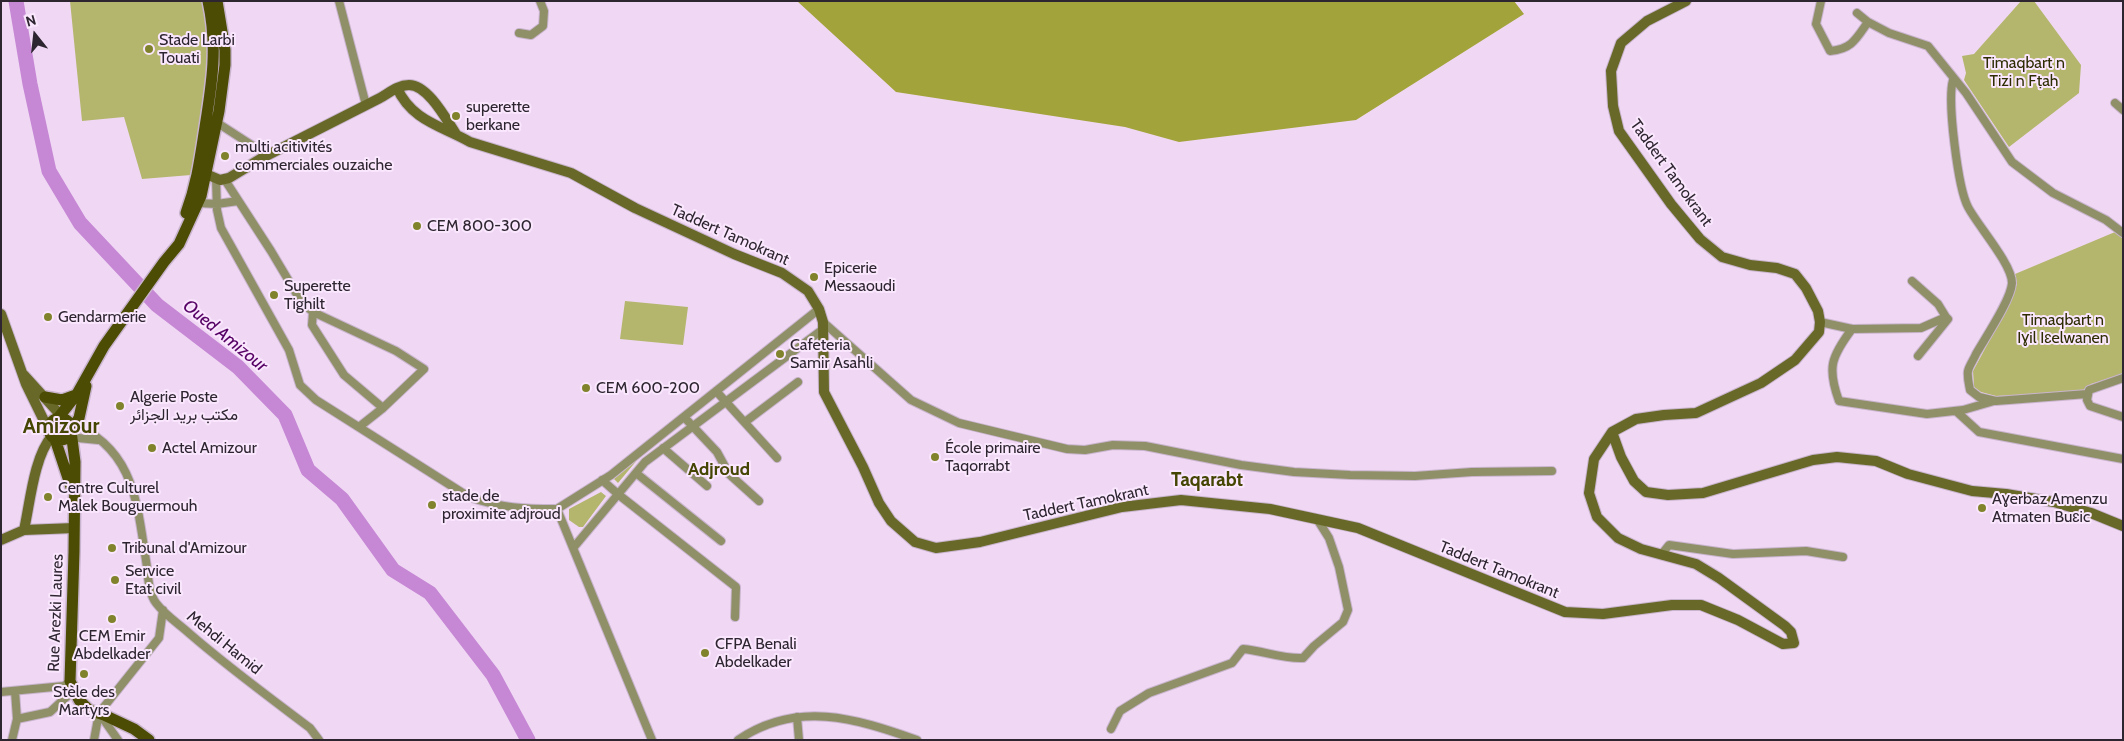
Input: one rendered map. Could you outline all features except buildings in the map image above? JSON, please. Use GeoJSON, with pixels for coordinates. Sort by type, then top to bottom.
{"type":"FeatureCollection","features":[{"type":"Feature","properties":{"kind":"main road"},"geometry":{"type":"LineString","coordinates":[[164,262],[183,221],[211,176],[214,75],[213,30],[208,1]]}},
{"type":"Feature","properties":{"kind":"main road"},"geometry":{"type":"LineString","coordinates":[[1,314],[32,396],[52,435],[62,440],[77,394],[104,346],[179,244],[211,176],[216,122],[225,65],[224,42],[217,1]]}},
{"type":"Feature","properties":{"kind":"main road","name":"Taddert Tamokrant"},"geometry":{"type":"LineString","coordinates":[[397,88],[402,99],[422,118],[438,128],[456,134],[470,142],[571,173],[634,208],[734,254],[782,273],[808,291],[818,309],[822,326],[824,392],[863,467],[879,503],[891,522],[915,542],[936,548],[980,542],[1122,507],[1180,500],[1270,509],[1358,528],[1565,612],[1602,614],[1672,605],[1701,605],[1738,620],[1783,644],[1794,643],[1791,632],[1785,626],[1719,578],[1696,564],[1641,549],[1618,538],[1598,517],[1589,493],[1594,458],[1612,432],[1636,419],[1696,413],[1761,383],[1795,360],[1819,332],[1818,311],[1806,288],[1795,274],[1777,268],[1750,265],[1722,257],[1700,238],[1671,204],[1619,131],[1613,106],[1611,71],[1621,43],[1647,21],[1686,1]]}},
{"type":"Feature","properties":{"kind":"main road"},"geometry":{"type":"LineString","coordinates":[[211,176],[268,155],[397,88],[408,85],[420,87],[438,106],[456,134]]}},
{"type":"Feature","properties":{"kind":"main road"},"geometry":{"type":"LineString","coordinates":[[24,375],[45,397],[68,426]]}},
{"type":"Feature","properties":{"kind":"main road"},"geometry":{"type":"LineString","coordinates":[[68,426],[80,413],[87,378]]}},
{"type":"Feature","properties":{"kind":"main road"},"geometry":{"type":"LineString","coordinates":[[45,397],[62,400],[77,394]]}},
{"type":"Feature","properties":{"kind":"main road"},"geometry":{"type":"LineString","coordinates":[[24,530],[40,458],[47,441],[52,435],[51,423],[68,426]]}},
{"type":"Feature","properties":{"kind":"main road","name":"Rue Arezki Laures"},"geometry":{"type":"LineString","coordinates":[[68,426],[74,452],[72,686],[79,700],[89,710],[134,729],[148,740]]}},
{"type":"Feature","properties":{"kind":"main road"},"geometry":{"type":"LineString","coordinates":[[1612,432],[1621,457],[1634,481],[1646,492],[1668,495],[1703,493],[1813,460],[1837,457],[1876,461],[1908,474],[1972,491],[2054,502],[2091,513],[2123,526]]}},
{"type":"Feature","properties":{"kind":"main road","name":"Rue Arezki Laures"},"geometry":{"type":"LineString","coordinates":[[52,435],[74,500]]}},
{"type":"Feature","properties":{"kind":"main road"},"geometry":{"type":"LineString","coordinates":[[1,540],[24,530],[74,528]]}},
{"type":"Feature","properties":{"kind":"street"},"geometry":{"type":"LineString","coordinates":[[340,1],[366,105]]}},
{"type":"Feature","properties":{"kind":"street"},"geometry":{"type":"LineString","coordinates":[[519,33],[531,35],[543,26],[544,11],[540,1]]}},
{"type":"Feature","properties":{"kind":"street"},"geometry":{"type":"LineString","coordinates":[[1821,1],[1816,24],[1830,51],[1844,49],[1855,40],[1868,22]]}},
{"type":"Feature","properties":{"kind":"street"},"geometry":{"type":"LineString","coordinates":[[1856,13],[1868,22],[1900,38],[1928,46],[1953,80],[1966,94],[2012,162],[2053,193],[2106,220],[2123,233]]}},
{"type":"Feature","properties":{"kind":"street"},"geometry":{"type":"LineString","coordinates":[[1953,80],[1951,87],[1953,126],[1960,176],[1967,205],[2009,270],[2012,283],[2003,306],[1968,370],[1970,390],[1979,397],[1996,401]]}},
{"type":"Feature","properties":{"kind":"street"},"geometry":{"type":"LineString","coordinates":[[2115,103],[2123,110]]}},
{"type":"Feature","properties":{"kind":"street"},"geometry":{"type":"LineString","coordinates":[[216,122],[268,155]]}},
{"type":"Feature","properties":{"kind":"street"},"geometry":{"type":"LineString","coordinates":[[211,176],[238,201],[302,303],[313,312],[396,351],[424,369],[382,408],[359,426]]}},
{"type":"Feature","properties":{"kind":"street"},"geometry":{"type":"LineString","coordinates":[[211,176],[221,228],[288,350],[300,385],[316,400],[469,497],[492,505],[518,509],[557,509],[602,480],[684,417],[818,309]]}},
{"type":"Feature","properties":{"kind":"street"},"geometry":{"type":"LineString","coordinates":[[198,203],[217,204],[238,201]]}},
{"type":"Feature","properties":{"kind":"street"},"geometry":{"type":"LineString","coordinates":[[1912,281],[1938,304],[1948,320],[1918,356]]}},
{"type":"Feature","properties":{"kind":"street"},"geometry":{"type":"LineString","coordinates":[[313,312],[312,325],[344,374],[382,408]]}},
{"type":"Feature","properties":{"kind":"street"},"geometry":{"type":"LineString","coordinates":[[1820,322],[1852,329],[1921,328],[1946,317]]}},
{"type":"Feature","properties":{"kind":"street"},"geometry":{"type":"LineString","coordinates":[[574,547],[645,462],[822,326],[910,400],[959,423],[1067,449],[1085,450],[1113,445],[1145,446],[1241,465],[1294,472],[1350,475],[1415,476],[1472,472],[1552,471]]}},
{"type":"Feature","properties":{"kind":"street"},"geometry":{"type":"LineString","coordinates":[[1852,329],[1836,350],[1831,380],[1839,401],[1927,414],[1956,411],[1996,401],[2087,394]]}},
{"type":"Feature","properties":{"kind":"street"},"geometry":{"type":"LineString","coordinates":[[2123,378],[2093,388],[2087,394],[2090,406],[2123,417]]}},
{"type":"Feature","properties":{"kind":"street"},"geometry":{"type":"LineString","coordinates":[[745,422],[798,382]]}},
{"type":"Feature","properties":{"kind":"street"},"geometry":{"type":"LineString","coordinates":[[716,391],[777,458]]}},
{"type":"Feature","properties":{"kind":"street"},"geometry":{"type":"LineString","coordinates":[[1956,411],[1980,432],[2123,459]]}},
{"type":"Feature","properties":{"kind":"street"},"geometry":{"type":"LineString","coordinates":[[684,417],[717,452],[729,474],[759,501]]}},
{"type":"Feature","properties":{"kind":"street"},"geometry":{"type":"LineString","coordinates":[[68,426],[98,440]]}},
{"type":"Feature","properties":{"kind":"street","name":"Mehdi Hamid"},"geometry":{"type":"LineString","coordinates":[[68,426],[98,440],[121,460],[130,481],[137,509],[154,602],[211,652],[310,728],[319,740]]}},
{"type":"Feature","properties":{"kind":"street"},"geometry":{"type":"LineString","coordinates":[[663,448],[707,486]]}},
{"type":"Feature","properties":{"kind":"street"},"geometry":{"type":"LineString","coordinates":[[636,473],[720,541]]}},
{"type":"Feature","properties":{"kind":"street"},"geometry":{"type":"LineString","coordinates":[[602,480],[736,587],[735,617]]}},
{"type":"Feature","properties":{"kind":"street"},"geometry":{"type":"LineString","coordinates":[[557,509],[652,740]]}},
{"type":"Feature","properties":{"kind":"street"},"geometry":{"type":"LineString","coordinates":[[1110,729],[1120,710],[1149,693],[1232,663],[1243,649],[1257,650],[1289,659],[1303,658],[1314,646],[1343,622],[1348,610],[1339,567],[1328,538],[1317,519]]}},
{"type":"Feature","properties":{"kind":"street"},"geometry":{"type":"LineString","coordinates":[[1661,555],[1669,545],[1733,554],[1806,551],[1842,557]]}},
{"type":"Feature","properties":{"kind":"street"},"geometry":{"type":"LineString","coordinates":[[94,740],[99,713],[159,638],[163,610]]}},
{"type":"Feature","properties":{"kind":"street"},"geometry":{"type":"LineString","coordinates":[[1,692],[72,686]]}},
{"type":"Feature","properties":{"kind":"street"},"geometry":{"type":"LineString","coordinates":[[18,719],[50,712],[72,686]]}},
{"type":"Feature","properties":{"kind":"street"},"geometry":{"type":"LineString","coordinates":[[12,740],[18,719],[15,691]]}},
{"type":"Feature","properties":{"kind":"street"},"geometry":{"type":"LineString","coordinates":[[99,713],[118,740]]}},
{"type":"Feature","properties":{"kind":"street"},"geometry":{"type":"LineString","coordinates":[[738,740],[752,730],[806,715],[846,719],[868,724],[916,740]]}},
{"type":"Feature","properties":{"kind":"street"},"geometry":{"type":"LineString","coordinates":[[796,717],[799,740]]}},
{"type":"Feature","properties":{"kind":"green space"},"geometry":{"type":"Polygon","coordinates":[[[70,1],[203,1],[207,23],[207,66],[191,175],[142,179],[124,117],[82,121],[70,1]]]}},
{"type":"Feature","properties":{"kind":"green space","name":"Timaqbart n Tizi n Fṭaḥ"},"geometry":{"type":"Polygon","coordinates":[[[2021,1],[2034,1],[2081,65],[2079,93],[2009,147],[1964,80],[1966,73],[1962,56],[1974,54],[2021,1]]]}},
{"type":"Feature","properties":{"kind":"green space","name":"Timaqbart n Iɣil Iɛelwanen"},"geometry":{"type":"Polygon","coordinates":[[[2115,232],[2123,238],[2123,374],[2091,384],[2084,390],[2046,394],[1996,396],[1981,392],[1974,387],[1973,371],[2007,308],[2017,284],[2015,274],[2115,232]]]}},
{"type":"Feature","properties":{"kind":"green space"},"geometry":{"type":"Polygon","coordinates":[[[625,301],[688,307],[683,345],[620,339],[625,301]]]}},
{"type":"Feature","properties":{"kind":"green space"},"geometry":{"type":"Polygon","coordinates":[[[57,423],[61,423],[64,428],[63,432],[57,433],[54,430],[54,426],[57,423]]]}},
{"type":"Feature","properties":{"kind":"green space"},"geometry":{"type":"Polygon","coordinates":[[[638,459],[618,483],[614,479],[638,459]]]}},
{"type":"Feature","properties":{"kind":"green space"},"geometry":{"type":"Polygon","coordinates":[[[601,492],[606,496],[583,527],[579,527],[569,520],[569,509],[601,492]]]}},
{"type":"Feature","properties":{"kind":"shaded area"},"geometry":{"type":"Polygon","coordinates":[[[797,1],[1514,1],[1524,14],[1356,120],[1179,142],[1125,127],[896,92],[797,1]]]}},
{"type":"Feature","properties":{"kind":"waterway","name":"Oued Amizour"},"geometry":{"type":"LineString","coordinates":[[16,1],[30,84],[49,171],[80,223],[157,305],[238,367],[285,415],[308,470],[342,499],[393,570],[430,593],[493,675],[528,740]]}},
{"type":"Feature","properties":{"kind":"place","name":"Stade Larbi Touati"},"geometry":{"type":"Point","coordinates":[149,49]}},
{"type":"Feature","properties":{"kind":"place","name":"superette berkane"},"geometry":{"type":"Point","coordinates":[456,116]}},
{"type":"Feature","properties":{"kind":"place","name":"multi acitivités commerciales ouzaiche"},"geometry":{"type":"Point","coordinates":[225,156]}},
{"type":"Feature","properties":{"kind":"place","name":"CEM 800-300"},"geometry":{"type":"Point","coordinates":[417,226]}},
{"type":"Feature","properties":{"kind":"place","name":"Epicerie Messaoudi"},"geometry":{"type":"Point","coordinates":[814,277]}},
{"type":"Feature","properties":{"kind":"place","name":"Superette Tighilt"},"geometry":{"type":"Point","coordinates":[274,295]}},
{"type":"Feature","properties":{"kind":"place","name":"Gendarmerie"},"geometry":{"type":"Point","coordinates":[48,317]}},
{"type":"Feature","properties":{"kind":"place","name":"Cafeteria Samir Asahli"},"geometry":{"type":"Point","coordinates":[780,354]}},
{"type":"Feature","properties":{"kind":"place","name":"CEM 600-200"},"geometry":{"type":"Point","coordinates":[586,388]}},
{"type":"Feature","properties":{"kind":"place","name":"Algerie Poste مكتب بريد الجزائر"},"geometry":{"type":"Point","coordinates":[120,406]}},
{"type":"Feature","properties":{"kind":"place","name":"Actel Amizour"},"geometry":{"type":"Point","coordinates":[152,448]}},
{"type":"Feature","properties":{"kind":"place","name":"École primaire Taqorrabt"},"geometry":{"type":"Point","coordinates":[935,457]}},
{"type":"Feature","properties":{"kind":"place","name":"Centre Culturel Malek Bouguermouh"},"geometry":{"type":"Point","coordinates":[48,497]}},
{"type":"Feature","properties":{"kind":"place","name":"stade de proximite adjroud"},"geometry":{"type":"Point","coordinates":[432,505]}},
{"type":"Feature","properties":{"kind":"place","name":"Aɣerbaz Amenzu Atmaten Buɛic"},"geometry":{"type":"Point","coordinates":[1982,508]}},
{"type":"Feature","properties":{"kind":"place","name":"Tribunal d'Amizour"},"geometry":{"type":"Point","coordinates":[112,548]}},
{"type":"Feature","properties":{"kind":"place","name":"Service Etat civil"},"geometry":{"type":"Point","coordinates":[115,580]}},
{"type":"Feature","properties":{"kind":"place","name":"CEM Emir Abdelkader"},"geometry":{"type":"Point","coordinates":[112,619]}},
{"type":"Feature","properties":{"kind":"place","name":"CFPA Benali Abdelkader"},"geometry":{"type":"Point","coordinates":[705,653]}},
{"type":"Feature","properties":{"kind":"place","name":"Stèle des Martyrs"},"geometry":{"type":"Point","coordinates":[84,674]}},
{"type":"Feature","properties":{"kind":"district","name":"Amizour"},"geometry":{"type":"Point","coordinates":[61,427]}},
{"type":"Feature","properties":{"kind":"district","name":"Adjroud"},"geometry":{"type":"Point","coordinates":[719,470]}},
{"type":"Feature","properties":{"kind":"district","name":"Taqarabt"},"geometry":{"type":"Point","coordinates":[1207,480]}}]}
